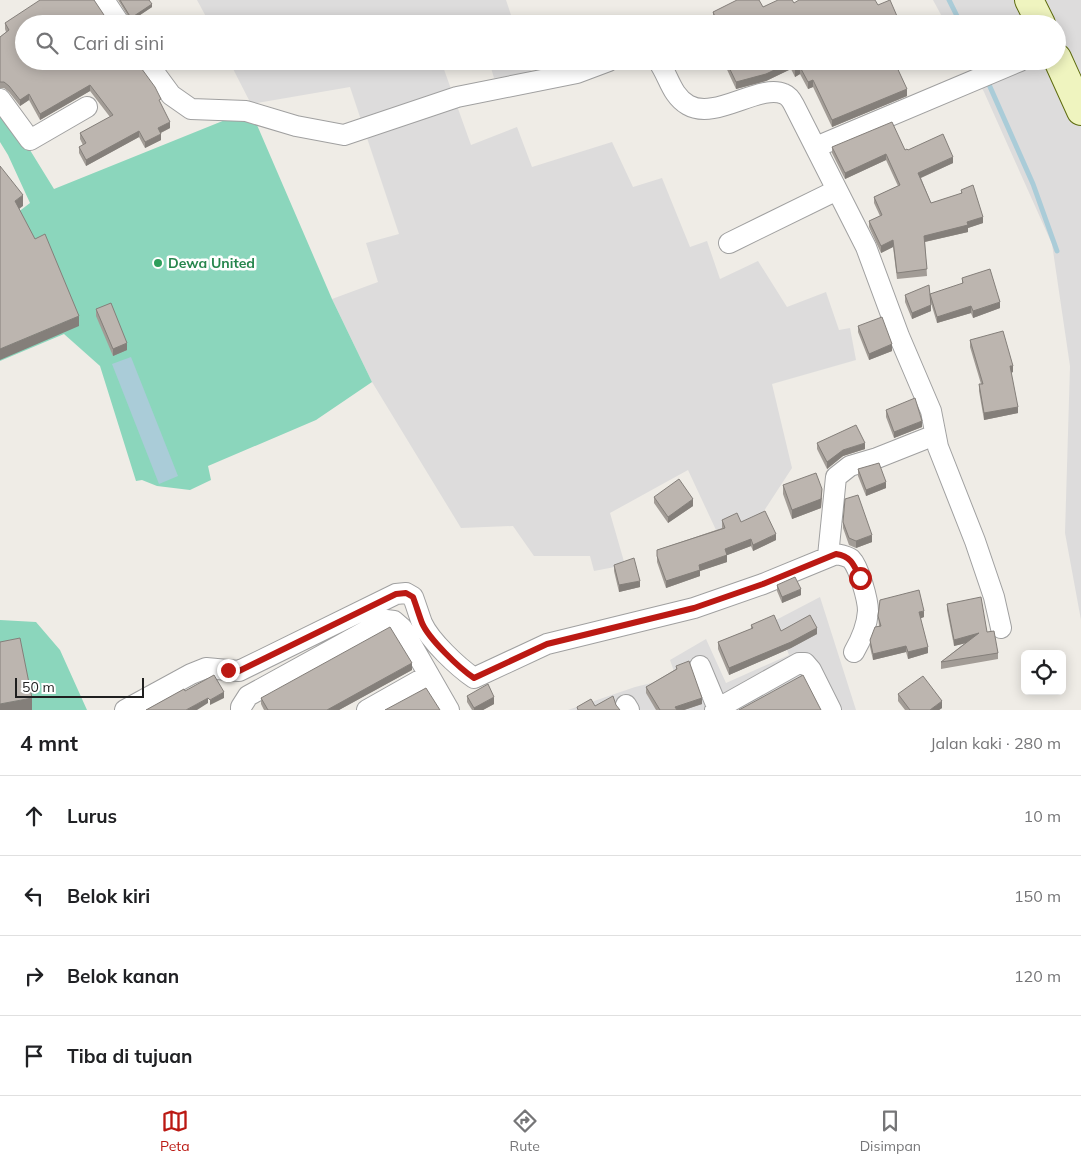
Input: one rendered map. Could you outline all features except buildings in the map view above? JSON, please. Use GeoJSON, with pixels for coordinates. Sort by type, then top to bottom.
{"type":"FeatureCollection","features":[{"type":"Feature","properties":{"kind":"main road"},"geometry":{"type":"LineString","coordinates":[[1029,0],[1036,15]]}},
{"type":"Feature","properties":{"kind":"main road"},"geometry":{"type":"LineString","coordinates":[[1062,70],[1081,111]]}},
{"type":"Feature","properties":{"kind":"street"},"geometry":{"type":"LineString","coordinates":[[104,0],[114,15]]}},
{"type":"Feature","properties":{"kind":"street"},"geometry":{"type":"LineString","coordinates":[[152,70],[170,95],[190,109],[246,111],[296,126],[344,135],[457,97],[585,70]]}},
{"type":"Feature","properties":{"kind":"street"},"geometry":{"type":"LineString","coordinates":[[663,70],[676,95],[697,109],[711,109],[769,92],[784,93],[794,105],[866,247],[931,411],[938,447],[975,540],[994,597],[1001,628]]}},
{"type":"Feature","properties":{"kind":"street"},"geometry":{"type":"LineString","coordinates":[[816,147],[999,70]]}},
{"type":"Feature","properties":{"kind":"street"},"geometry":{"type":"LineString","coordinates":[[0,99],[30,140],[88,107]]}},
{"type":"Feature","properties":{"kind":"street"},"geometry":{"type":"LineString","coordinates":[[730,243],[837,190]]}},
{"type":"Feature","properties":{"kind":"street"},"geometry":{"type":"LineString","coordinates":[[828,556],[836,477],[850,466],[877,458],[935,435]]}},
{"type":"Feature","properties":{"kind":"street"},"geometry":{"type":"LineString","coordinates":[[125,710],[190,674],[206,668],[239,671],[396,594],[406,593],[413,597],[422,624],[431,636],[466,673],[474,678],[547,644],[694,608],[763,584],[836,554],[851,559],[864,590],[868,610],[866,622],[854,652]]}},
{"type":"Feature","properties":{"kind":"street"},"geometry":{"type":"LineString","coordinates":[[241,710],[248,696],[386,620],[394,621],[402,628],[449,710]]}},
{"type":"Feature","properties":{"kind":"street"},"geometry":{"type":"LineString","coordinates":[[700,666],[716,709],[799,663],[805,663],[811,670],[831,710]]}},
{"type":"Feature","properties":{"kind":"street"},"geometry":{"type":"LineString","coordinates":[[367,710],[429,675]]}},
{"type":"Feature","properties":{"kind":"shaded area"},"geometry":{"type":"Polygon","coordinates":[[[197,0],[506,0],[511,15],[205,15],[197,0]]]}},
{"type":"Feature","properties":{"kind":"shaded area"},"geometry":{"type":"Polygon","coordinates":[[[933,0],[1081,0],[1081,620],[1065,533],[1070,366],[1052,244],[984,92],[972,70],[1066,70],[1066,15],[941,15],[933,0]]]}},
{"type":"Feature","properties":{"kind":"shaded area"},"geometry":{"type":"Polygon","coordinates":[[[234,70],[444,70],[471,145],[517,127],[532,167],[612,142],[633,187],[662,178],[690,247],[707,241],[720,279],[758,261],[787,307],[826,292],[839,330],[850,328],[856,360],[772,384],[792,468],[762,514],[716,530],[688,470],[610,513],[625,565],[594,571],[590,556],[534,556],[513,526],[461,528],[372,382],[332,299],[378,282],[366,243],[399,234],[350,87],[251,104],[234,70]]]}},
{"type":"Feature","properties":{"kind":"shaded area"},"geometry":{"type":"Polygon","coordinates":[[[492,70],[531,70],[532,75],[494,78],[492,70]]]}},
{"type":"Feature","properties":{"kind":"shaded area"},"geometry":{"type":"Polygon","coordinates":[[[820,597],[856,710],[568,710],[635,687],[676,677],[670,660],[706,639],[726,683],[789,655],[776,620],[820,597]]]}},
{"type":"Feature","properties":{"kind":"green space","name":"Dewa United"},"geometry":{"type":"Polygon","coordinates":[[[0,106],[17,129],[54,189],[235,116],[254,118],[332,299],[372,382],[316,420],[208,466],[211,480],[190,490],[157,486],[142,480],[136,481],[100,366],[64,334],[0,361],[0,226],[30,203],[0,142],[0,106]]]}},
{"type":"Feature","properties":{"kind":"green space"},"geometry":{"type":"Polygon","coordinates":[[[0,620],[36,622],[60,650],[87,710],[0,710],[0,620]]]}},
{"type":"Feature","properties":{"kind":"water"},"geometry":{"type":"Polygon","coordinates":[[[131,357],[178,476],[159,484],[112,364],[131,357]]]}},
{"type":"Feature","properties":{"kind":"waterway"},"geometry":{"type":"LineString","coordinates":[[949,0],[956,15]]}},
{"type":"Feature","properties":{"kind":"waterway"},"geometry":{"type":"LineString","coordinates":[[987,80],[1033,184],[1057,251]]}},
{"type":"Feature","properties":{"kind":"place","name":"Dewa United"},"geometry":{"type":"Point","coordinates":[158,263]}},
{"type":"Feature","properties":{"kind":"route"},"geometry":{"type":"LineString","coordinates":[[228,670],[239,671],[396,594],[406,593],[413,597],[422,624],[431,636],[466,673],[474,678],[547,644],[694,608],[763,584],[828,556],[836,554],[851,559],[860,578]]}}]}
